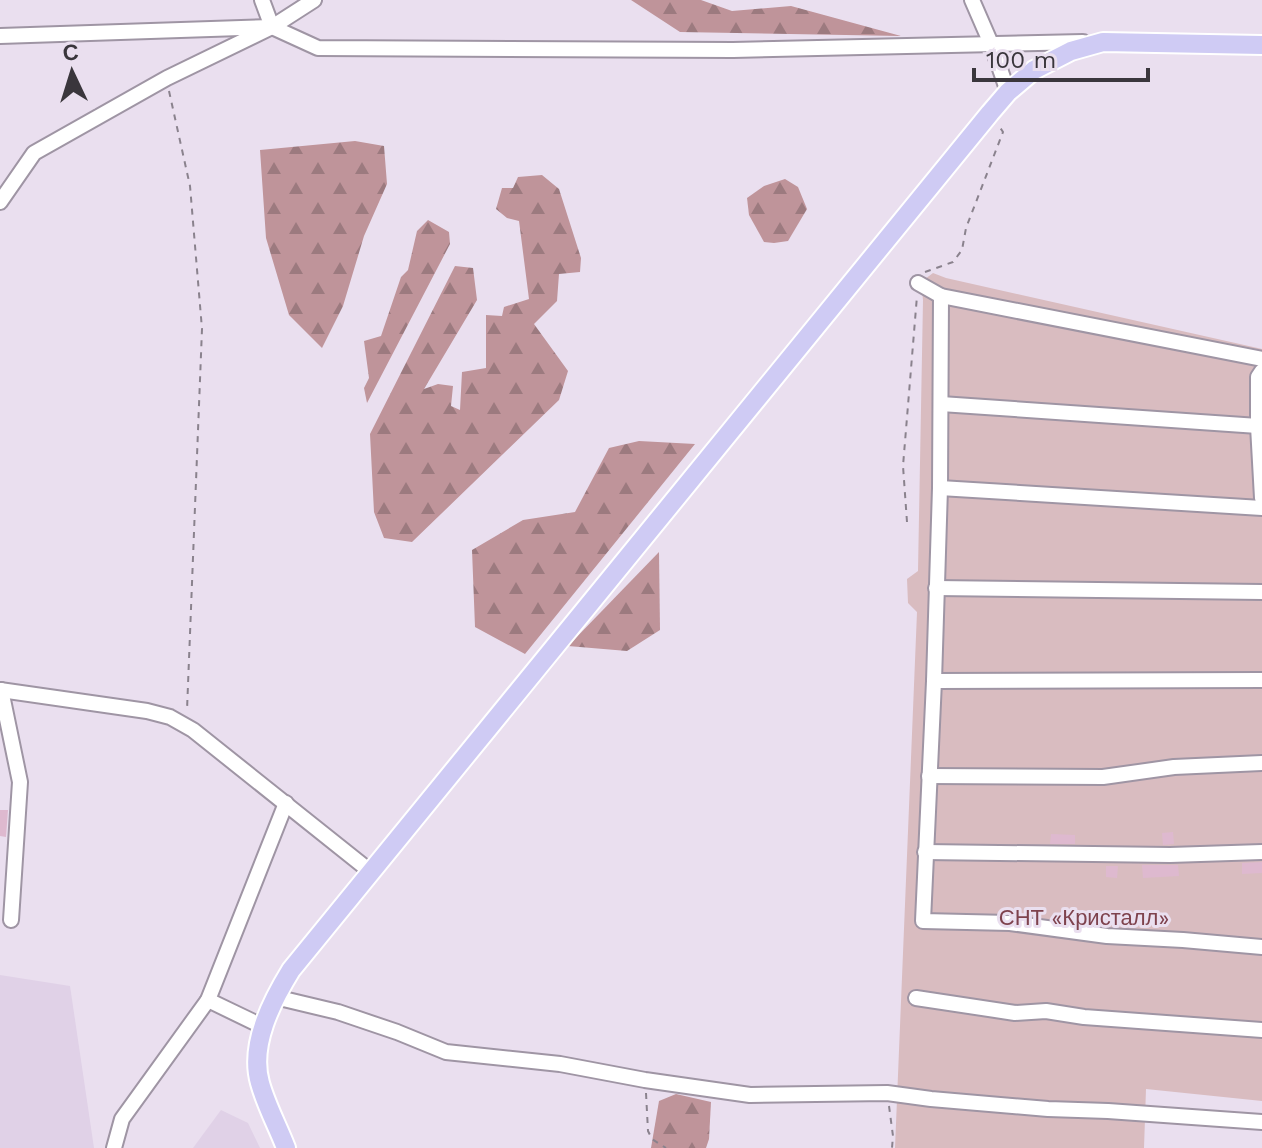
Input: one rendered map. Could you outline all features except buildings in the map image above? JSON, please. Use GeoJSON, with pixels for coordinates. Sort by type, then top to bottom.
{"type":"FeatureCollection","features":[{"type":"Feature","properties":{"kind":"main road"},"geometry":{"type":"LineString","coordinates":[[286,1148],[259,1081],[258,1051],[275,997],[291,970],[1008,92],[1034,70],[1071,51],[1103,42],[1262,45]]}},
{"type":"Feature","properties":{"kind":"street"},"geometry":{"type":"LineString","coordinates":[[262,0],[272,27]]}},
{"type":"Feature","properties":{"kind":"street"},"geometry":{"type":"LineString","coordinates":[[0,202],[34,153],[167,78],[272,27],[314,0]]}},
{"type":"Feature","properties":{"kind":"street"},"geometry":{"type":"LineString","coordinates":[[972,0],[1008,92]]}},
{"type":"Feature","properties":{"kind":"street"},"geometry":{"type":"LineString","coordinates":[[0,36],[272,27],[318,48],[733,50],[1103,42]]}},
{"type":"Feature","properties":{"kind":"street"},"geometry":{"type":"LineString","coordinates":[[918,283],[941,296],[1262,359]]}},
{"type":"Feature","properties":{"kind":"street"},"geometry":{"type":"LineString","coordinates":[[941,296],[940,488],[923,921],[1010,923],[1107,936],[1262,947]]}},
{"type":"Feature","properties":{"kind":"street"},"geometry":{"type":"LineString","coordinates":[[1262,371],[1258,377],[1262,498]]}},
{"type":"Feature","properties":{"kind":"street"},"geometry":{"type":"LineString","coordinates":[[941,404],[1258,426]]}},
{"type":"Feature","properties":{"kind":"street"},"geometry":{"type":"LineString","coordinates":[[940,488],[1262,508]]}},
{"type":"Feature","properties":{"kind":"street"},"geometry":{"type":"LineString","coordinates":[[936,588],[1262,592]]}},
{"type":"Feature","properties":{"kind":"street"},"geometry":{"type":"LineString","coordinates":[[934,681],[1262,680]]}},
{"type":"Feature","properties":{"kind":"street"},"geometry":{"type":"LineString","coordinates":[[11,920],[20,782],[1,690],[170,717],[286,803],[371,872]]}},
{"type":"Feature","properties":{"kind":"street"},"geometry":{"type":"LineString","coordinates":[[929,776],[1103,777],[1174,767],[1262,763]]}},
{"type":"Feature","properties":{"kind":"street"},"geometry":{"type":"LineString","coordinates":[[114,1148],[122,1119],[208,1000],[286,803]]}},
{"type":"Feature","properties":{"kind":"street"},"geometry":{"type":"LineString","coordinates":[[925,852],[1170,855],[1262,852]]}},
{"type":"Feature","properties":{"kind":"street"},"geometry":{"type":"LineString","coordinates":[[275,997],[338,1012],[446,1052],[560,1064],[750,1095],[887,1093],[1260,1125]]}},
{"type":"Feature","properties":{"kind":"street"},"geometry":{"type":"LineString","coordinates":[[916,998],[1015,1013],[1046,1011],[1084,1017],[1262,1030]]}},
{"type":"Feature","properties":{"kind":"street"},"geometry":{"type":"LineString","coordinates":[[208,1000],[264,1027]]}},
{"type":"Feature","properties":{"kind":"path"},"geometry":{"type":"LineString","coordinates":[[167,78],[190,186],[202,329],[186,726]]}},
{"type":"Feature","properties":{"kind":"path"},"geometry":{"type":"LineString","coordinates":[[645,1080],[648,1131],[652,1139],[666,1148]]}},
{"type":"Feature","properties":{"kind":"path"},"geometry":{"type":"LineString","coordinates":[[887,1093],[892,1148]]}},
{"type":"Feature","properties":{"kind":"shaded area"},"geometry":{"type":"Polygon","coordinates":[[[0,975],[70,986],[94,1148],[0,1148],[0,975]]]}},
{"type":"Feature","properties":{"kind":"shaded area"},"geometry":{"type":"Polygon","coordinates":[[[221,1110],[248,1123],[260,1148],[193,1148],[221,1110]]]}},
{"type":"Feature","properties":{"kind":"green space"},"geometry":{"type":"Polygon","coordinates":[[[631,0],[701,0],[732,11],[791,6],[901,36],[680,32],[631,0]]]}},
{"type":"Feature","properties":{"kind":"green space"},"geometry":{"type":"Polygon","coordinates":[[[355,141],[384,146],[387,184],[364,236],[343,306],[322,348],[289,315],[266,238],[260,150],[355,141]]]}},
{"type":"Feature","properties":{"kind":"green space"},"geometry":{"type":"Polygon","coordinates":[[[542,175],[559,189],[581,258],[580,272],[559,274],[557,301],[534,324],[568,371],[559,400],[412,542],[384,538],[374,512],[370,434],[455,266],[473,268],[477,300],[424,389],[438,384],[453,386],[451,406],[460,410],[462,372],[486,368],[486,315],[502,316],[504,307],[529,299],[519,221],[507,218],[496,209],[502,188],[513,188],[518,177],[542,175]]]}},
{"type":"Feature","properties":{"kind":"green space"},"geometry":{"type":"Polygon","coordinates":[[[785,179],[798,187],[807,209],[788,241],[764,242],[749,215],[747,198],[764,186],[785,179]]]}},
{"type":"Feature","properties":{"kind":"green space"},"geometry":{"type":"Polygon","coordinates":[[[428,220],[449,232],[450,244],[367,403],[364,388],[369,378],[364,341],[381,336],[401,277],[408,270],[417,231],[428,220]]]}},
{"type":"Feature","properties":{"kind":"green space","name":"СНТ «Кристалл»"},"geometry":{"type":"Polygon","coordinates":[[[933,273],[1262,349],[1262,1101],[1146,1089],[1144,1148],[895,1148],[917,612],[908,603],[907,579],[918,571],[921,282],[933,273]]]}},
{"type":"Feature","properties":{"kind":"green space"},"geometry":{"type":"Polygon","coordinates":[[[639,441],[695,444],[525,654],[475,627],[472,550],[523,520],[575,512],[609,448],[639,441]]]}},
{"type":"Feature","properties":{"kind":"green space"},"geometry":{"type":"Polygon","coordinates":[[[659,552],[660,630],[627,651],[568,646],[659,552]]]}},
{"type":"Feature","properties":{"kind":"green space"},"geometry":{"type":"Polygon","coordinates":[[[676,1094],[711,1102],[706,1148],[651,1148],[659,1101],[676,1094]]]}}]}
